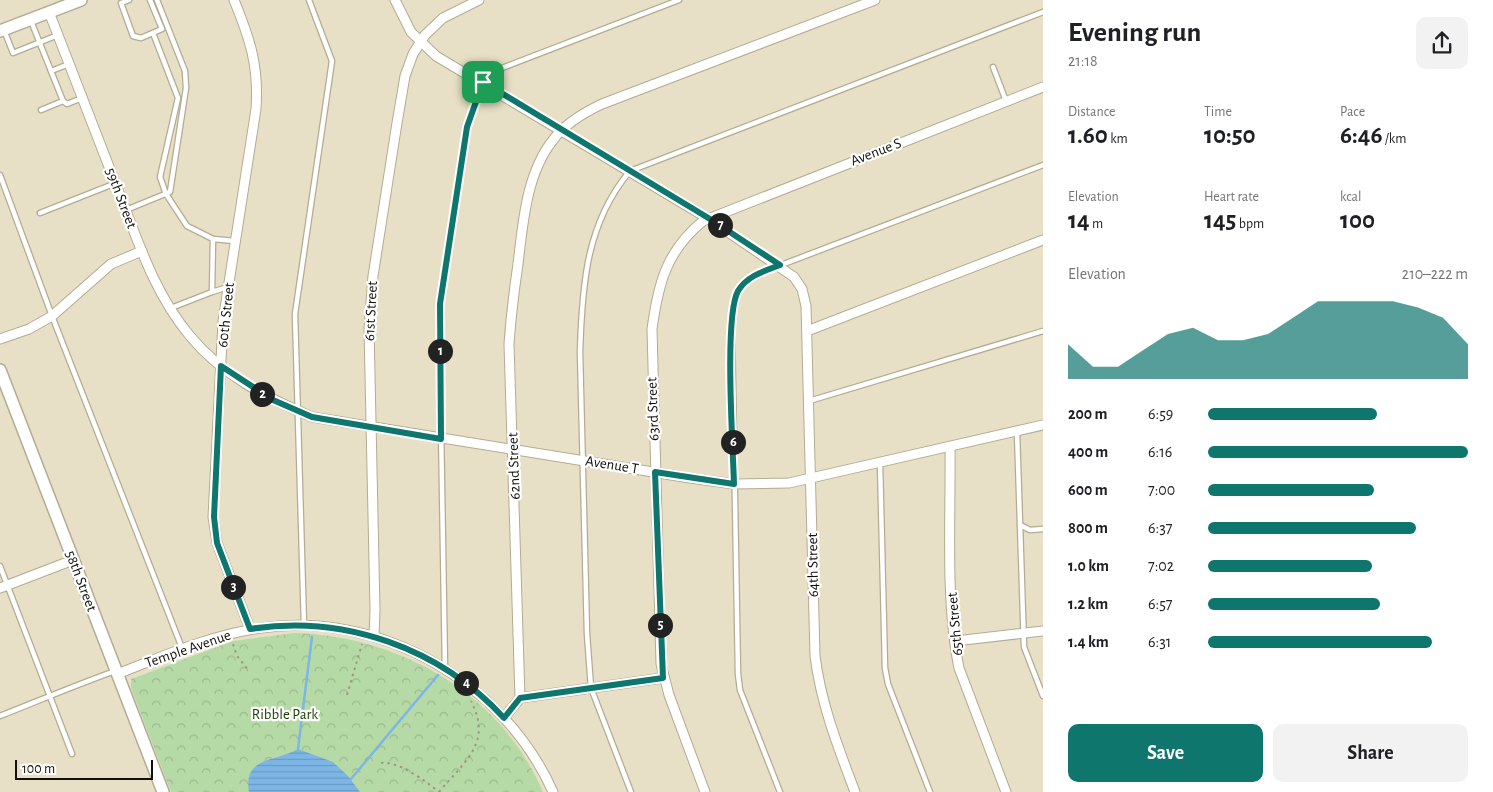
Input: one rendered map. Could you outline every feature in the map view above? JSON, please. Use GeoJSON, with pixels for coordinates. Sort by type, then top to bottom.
{"type":"FeatureCollection","features":[{"type":"Feature","properties":{"kind":"street"},"geometry":{"type":"LineString","coordinates":[[1,27],[49,12],[61,4],[81,0]]}},
{"type":"Feature","properties":{"kind":"street","name":"60th Street"},"geometry":{"type":"LineString","coordinates":[[234,0],[255,58],[258,83],[256,109],[223,321],[214,517],[217,543],[250,629]]}},
{"type":"Feature","properties":{"kind":"street"},"geometry":{"type":"LineString","coordinates":[[395,0],[410,32],[420,43]]}},
{"type":"Feature","properties":{"kind":"street","name":"61st Street"},"geometry":{"type":"LineString","coordinates":[[374,636],[369,328],[373,276],[405,76],[413,54],[420,43],[443,18],[479,0]]}},
{"type":"Feature","properties":{"kind":"street","name":"62nd Street"},"geometry":{"type":"LineString","coordinates":[[520,698],[514,450],[509,344],[510,315],[530,186],[540,162],[552,140],[562,130],[602,104],[875,0]]}},
{"type":"Feature","properties":{"kind":"street","name":"59th Street"},"geometry":{"type":"LineString","coordinates":[[49,12],[142,251],[160,292],[190,337],[221,366]]}},
{"type":"Feature","properties":{"kind":"street","name":"64th Street"},"geometry":{"type":"LineString","coordinates":[[420,43],[436,56],[483,82],[710,219],[780,265],[794,276],[802,289],[806,306],[807,331],[815,656],[818,680],[831,731],[855,792]]}},
{"type":"Feature","properties":{"kind":"street","name":"Avenue S"},"geometry":{"type":"LineString","coordinates":[[710,219],[1043,87]]}},
{"type":"Feature","properties":{"kind":"street","name":"63rd Street"},"geometry":{"type":"LineString","coordinates":[[705,792],[663,678],[655,472],[652,329],[658,290],[666,268],[676,250],[690,232],[710,219]]}},
{"type":"Feature","properties":{"kind":"street"},"geometry":{"type":"LineString","coordinates":[[807,331],[1043,240]]}},
{"type":"Feature","properties":{"kind":"street"},"geometry":{"type":"LineString","coordinates":[[0,339],[29,328],[52,316],[111,264],[142,251]]}},
{"type":"Feature","properties":{"kind":"street","name":"Avenue T"},"geometry":{"type":"LineString","coordinates":[[221,366],[273,400],[312,417],[441,439],[734,484],[765,485],[789,483],[1043,425]]}},
{"type":"Feature","properties":{"kind":"street","name":"58th Street"},"geometry":{"type":"LineString","coordinates":[[0,370],[163,792]]}},
{"type":"Feature","properties":{"kind":"street","name":"65th Street"},"geometry":{"type":"LineString","coordinates":[[950,447],[952,589],[955,641],[959,668],[1006,792]]}},
{"type":"Feature","properties":{"kind":"street"},"geometry":{"type":"LineString","coordinates":[[4,586],[73,560]]}},
{"type":"Feature","properties":{"kind":"street","name":"Temple Avenue"},"geometry":{"type":"LineString","coordinates":[[117,672],[217,636],[250,629],[304,626],[332,628],[374,636],[400,645],[445,668],[479,694],[504,718]]}},
{"type":"Feature","properties":{"kind":"street"},"geometry":{"type":"LineString","coordinates":[[955,641],[1043,631]]}},
{"type":"Feature","properties":{"kind":"street"},"geometry":{"type":"LineString","coordinates":[[553,792],[526,745],[504,718],[520,698],[663,678]]}},
{"type":"Feature","properties":{"kind":"lane"},"geometry":{"type":"LineString","coordinates":[[128,0],[121,3],[133,36],[141,38],[162,30],[157,0]]}},
{"type":"Feature","properties":{"kind":"lane"},"geometry":{"type":"LineString","coordinates":[[126,210],[170,192],[187,82],[160,16],[150,0]]}},
{"type":"Feature","properties":{"kind":"lane"},"geometry":{"type":"LineString","coordinates":[[304,626],[295,314],[332,60],[309,0]]}},
{"type":"Feature","properties":{"kind":"lane"},"geometry":{"type":"LineString","coordinates":[[445,668],[440,304],[467,127],[483,82],[489,73],[679,0]]}},
{"type":"Feature","properties":{"kind":"lane"},"geometry":{"type":"LineString","coordinates":[[631,792],[591,688],[587,634],[581,333],[591,243],[599,219],[615,188],[630,171],[1043,12]]}},
{"type":"Feature","properties":{"kind":"lane"},"geometry":{"type":"LineString","coordinates":[[30,19],[63,102]]}},
{"type":"Feature","properties":{"kind":"lane"},"geometry":{"type":"LineString","coordinates":[[1,27],[13,53],[58,35]]}},
{"type":"Feature","properties":{"kind":"lane"},"geometry":{"type":"LineString","coordinates":[[153,33],[178,98],[160,177],[166,194],[187,226],[213,239],[235,242]]}},
{"type":"Feature","properties":{"kind":"lane"},"geometry":{"type":"LineString","coordinates":[[51,71],[69,64]]}},
{"type":"Feature","properties":{"kind":"lane"},"geometry":{"type":"LineString","coordinates":[[993,67],[1006,101]]}},
{"type":"Feature","properties":{"kind":"lane"},"geometry":{"type":"LineString","coordinates":[[41,110],[63,102],[67,104],[82,98]]}},
{"type":"Feature","properties":{"kind":"lane"},"geometry":{"type":"LineString","coordinates":[[780,792],[740,690],[738,674],[732,372],[734,304],[738,292],[745,282],[755,275],[1043,165]]}},
{"type":"Feature","properties":{"kind":"lane"},"geometry":{"type":"LineString","coordinates":[[0,175],[52,316],[182,648]]}},
{"type":"Feature","properties":{"kind":"lane"},"geometry":{"type":"LineString","coordinates":[[40,213],[116,184]]}},
{"type":"Feature","properties":{"kind":"lane"},"geometry":{"type":"LineString","coordinates":[[212,292],[213,239]]}},
{"type":"Feature","properties":{"kind":"lane"},"geometry":{"type":"LineString","coordinates":[[170,308],[228,287]]}},
{"type":"Feature","properties":{"kind":"lane"},"geometry":{"type":"LineString","coordinates":[[809,401],[1043,331]]}},
{"type":"Feature","properties":{"kind":"lane"},"geometry":{"type":"LineString","coordinates":[[1017,431],[1024,647],[1043,696]]}},
{"type":"Feature","properties":{"kind":"lane"},"geometry":{"type":"LineString","coordinates":[[880,463],[885,668],[888,684],[930,792]]}},
{"type":"Feature","properties":{"kind":"lane"},"geometry":{"type":"LineString","coordinates":[[1020,525],[1030,530],[1043,529]]}},
{"type":"Feature","properties":{"kind":"lane"},"geometry":{"type":"LineString","coordinates":[[0,566],[4,586],[50,694],[72,754]]}},
{"type":"Feature","properties":{"kind":"lane"},"geometry":{"type":"LineString","coordinates":[[0,716],[50,694],[117,672]]}},
{"type":"Feature","properties":{"kind":"path"},"geometry":{"type":"LineString","coordinates":[[233,644],[237,656],[249,671]]}},
{"type":"Feature","properties":{"kind":"path"},"geometry":{"type":"LineString","coordinates":[[347,695],[362,644]]}},
{"type":"Feature","properties":{"kind":"path"},"geometry":{"type":"LineString","coordinates":[[381,763],[388,763],[413,774],[439,792],[476,745],[480,734],[479,722],[470,698]]}},
{"type":"Feature","properties":{"kind":"green space","name":"Ribble Park"},"geometry":{"type":"Polygon","coordinates":[[[295,633],[334,637],[372,645],[408,659],[442,676],[473,699],[501,726],[525,757],[543,792],[171,792],[131,688],[131,679],[233,641],[295,633]]]}},
{"type":"Feature","properties":{"kind":"water"},"geometry":{"type":"Polygon","coordinates":[[[298,749],[333,762],[348,776],[360,792],[249,792],[248,780],[256,766],[298,749]]]}},
{"type":"Feature","properties":{"kind":"waterway"},"geometry":{"type":"LineString","coordinates":[[298,749],[312,637]]}},
{"type":"Feature","properties":{"kind":"waterway"},"geometry":{"type":"LineString","coordinates":[[351,779],[438,675]]}},
{"type":"Feature","properties":{"kind":"route"},"geometry":{"type":"LineString","coordinates":[[483,82],[710,219],[780,265],[755,275],[745,282],[738,292],[734,304],[732,372],[734,484],[655,472],[663,678],[520,698],[504,718],[461,679],[445,668],[400,645],[355,632],[332,628],[286,626],[250,629],[217,543],[214,517],[221,366],[242,382],[273,400],[312,417],[441,439],[440,304],[449,235],[467,127],[483,82]]}}]}
